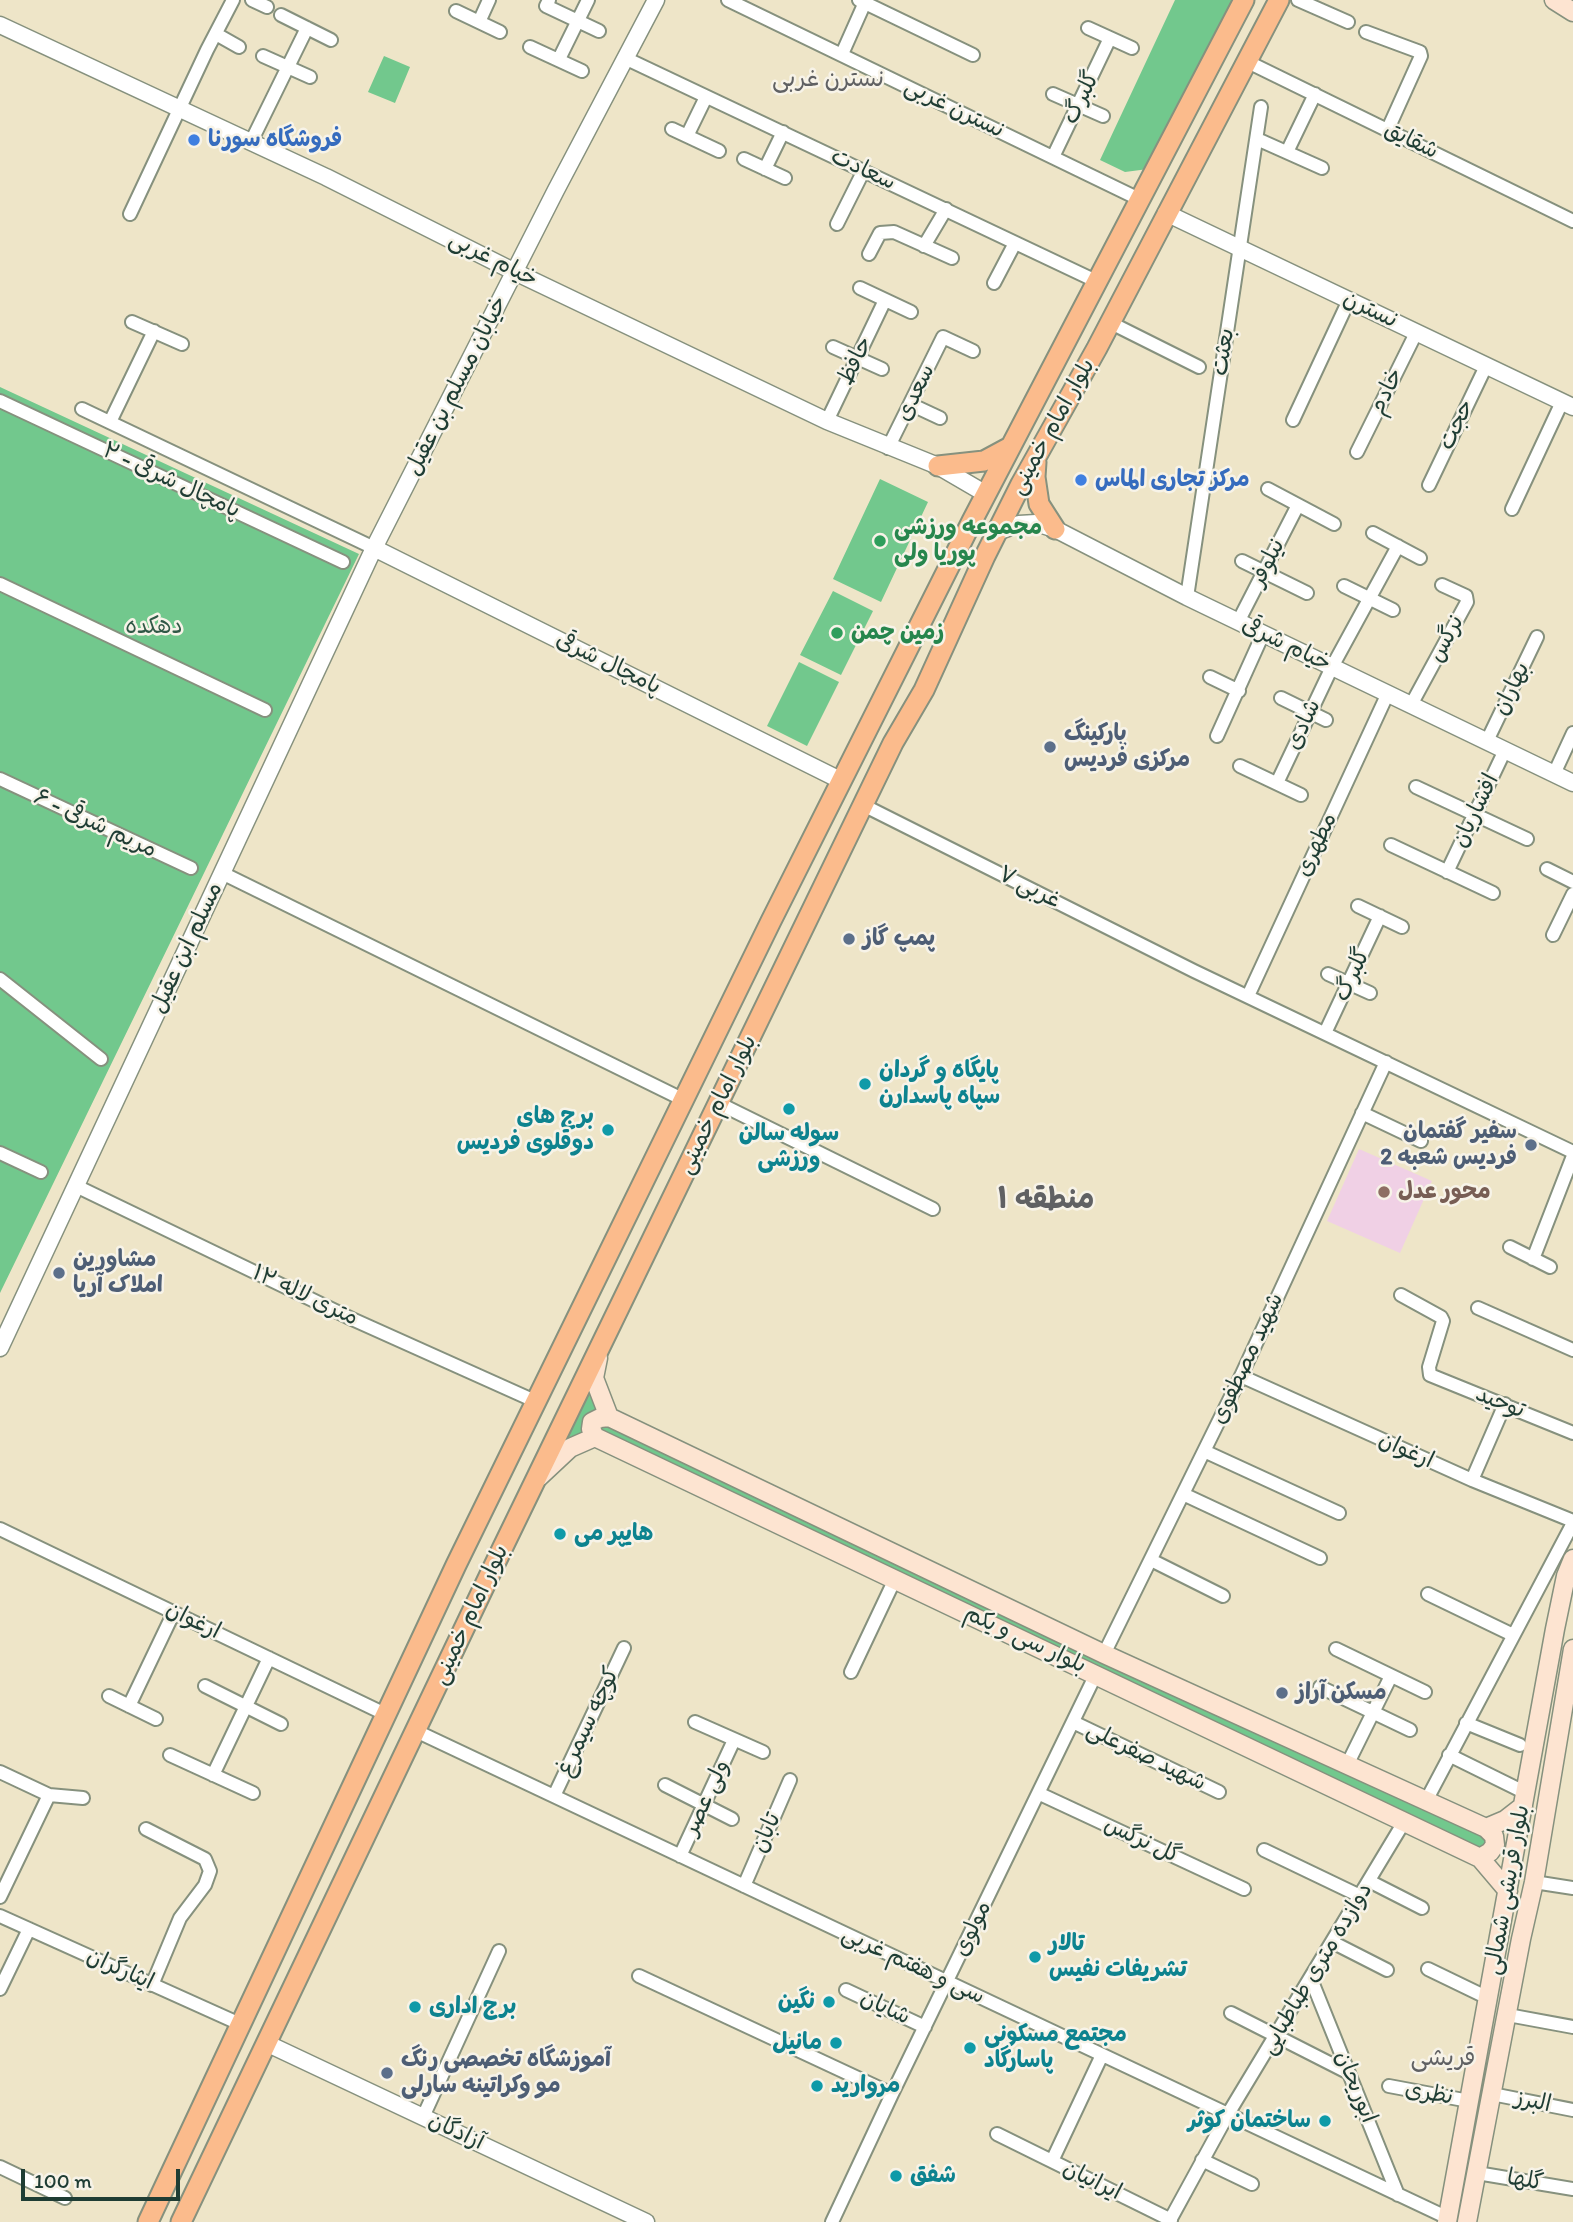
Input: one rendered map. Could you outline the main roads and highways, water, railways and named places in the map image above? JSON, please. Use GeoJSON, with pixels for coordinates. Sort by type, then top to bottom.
{"type":"FeatureCollection","features":[{"type":"Feature","properties":{"kind":"main road","name":"بلوار امام خمینی"},"geometry":{"type":"LineString","coordinates":[[148,2222],[456,1565],[684,1100],[986,494],[1142,200],[1244,0]]}},
{"type":"Feature","properties":{"kind":"main road","name":"بلوار امام خمینی"},"geometry":{"type":"LineString","coordinates":[[181,2222],[502,1549],[893,743],[924,690],[997,531],[1097,348],[1279,0]]}},
{"type":"Feature","properties":{"kind":"main road"},"geometry":{"type":"LineString","coordinates":[[1554,0],[1573,12]]}},
{"type":"Feature","properties":{"kind":"main road"},"geometry":{"type":"LineString","coordinates":[[1070,337],[1082,330],[1091,329],[1097,348]]}},
{"type":"Feature","properties":{"kind":"main road"},"geometry":{"type":"LineString","coordinates":[[938,466],[984,461],[1011,446]]}},
{"type":"Feature","properties":{"kind":"main road"},"geometry":{"type":"LineString","coordinates":[[1036,456],[1035,477],[1039,503],[1055,529]]}},
{"type":"Feature","properties":{"kind":"main road"},"geometry":{"type":"LineString","coordinates":[[896,673],[902,690],[924,690]]}},
{"type":"Feature","properties":{"kind":"main road"},"geometry":{"type":"LineString","coordinates":[[537,1479],[570,1448],[595,1437],[592,1422],[609,1417],[594,1378],[598,1354]]}},
{"type":"Feature","properties":{"kind":"main road","name":"بلوار سی و یکم"},"geometry":{"type":"LineString","coordinates":[[609,1417],[1104,1654],[1486,1828]]}},
{"type":"Feature","properties":{"kind":"main road","name":"بلوار سی و یکم"},"geometry":{"type":"LineString","coordinates":[[595,1437],[1480,1858],[1508,1891]]}},
{"type":"Feature","properties":{"kind":"main road"},"geometry":{"type":"LineString","coordinates":[[473,1532],[482,1548],[502,1549]]}},
{"type":"Feature","properties":{"kind":"main road","name":"بلوار قریشی شمالی"},"geometry":{"type":"LineString","coordinates":[[1447,2220],[1573,1559]]}},
{"type":"Feature","properties":{"kind":"main road"},"geometry":{"type":"LineString","coordinates":[[456,1565],[476,1566],[488,1580]]}},
{"type":"Feature","properties":{"kind":"main road","name":"بلوار قریشی شمالی"},"geometry":{"type":"LineString","coordinates":[[1467,2222],[1534,1882],[1573,1649]]}},
{"type":"Feature","properties":{"kind":"main road"},"geometry":{"type":"LineString","coordinates":[[1480,1858],[1495,1845],[1494,1836],[1486,1828],[1504,1819],[1525,1800]]}},
{"type":"Feature","properties":{"kind":"place","name":"فروشگاه سورنا"},"geometry":{"type":"Point","coordinates":[194,140]}},
{"type":"Feature","properties":{"kind":"place","name":"مرکز تجاری الماس"},"geometry":{"type":"Point","coordinates":[1081,480]}},
{"type":"Feature","properties":{"kind":"place","name":"مجموعه ورزشی پوریا ولی"},"geometry":{"type":"Point","coordinates":[880,541]}},
{"type":"Feature","properties":{"kind":"place","name":"زمین چمن"},"geometry":{"type":"Point","coordinates":[837,633]}},
{"type":"Feature","properties":{"kind":"place","name":"پارکینگ مرکزی فردیس"},"geometry":{"type":"Point","coordinates":[1050,747]}},
{"type":"Feature","properties":{"kind":"place","name":"پمپ گاز"},"geometry":{"type":"Point","coordinates":[849,939]}},
{"type":"Feature","properties":{"kind":"place","name":"پایگاه و گردان سپاه پاسدارن"},"geometry":{"type":"Point","coordinates":[865,1084]}},
{"type":"Feature","properties":{"kind":"place","name":"سوله سالن ورزشی"},"geometry":{"type":"Point","coordinates":[789,1109]}},
{"type":"Feature","properties":{"kind":"place","name":"برج های دوقلوی فردیس"},"geometry":{"type":"Point","coordinates":[608,1130]}},
{"type":"Feature","properties":{"kind":"place","name":"سفیر گفتمان فردیس شعبه 2"},"geometry":{"type":"Point","coordinates":[1531,1145]}},
{"type":"Feature","properties":{"kind":"place","name":"محور عدل"},"geometry":{"type":"Point","coordinates":[1384,1192]}},
{"type":"Feature","properties":{"kind":"place","name":"مشاورین املاک آریا"},"geometry":{"type":"Point","coordinates":[59,1273]}},
{"type":"Feature","properties":{"kind":"place","name":"هایپر می"},"geometry":{"type":"Point","coordinates":[560,1534]}},
{"type":"Feature","properties":{"kind":"place","name":"مسکن آراز"},"geometry":{"type":"Point","coordinates":[1282,1693]}},
{"type":"Feature","properties":{"kind":"place","name":"تالار تشریفات نفیس"},"geometry":{"type":"Point","coordinates":[1035,1957]}},
{"type":"Feature","properties":{"kind":"place","name":"نگین"},"geometry":{"type":"Point","coordinates":[829,2002]}},
{"type":"Feature","properties":{"kind":"place","name":"برج اداری"},"geometry":{"type":"Point","coordinates":[415,2007]}},
{"type":"Feature","properties":{"kind":"place","name":"مانیل"},"geometry":{"type":"Point","coordinates":[836,2043]}},
{"type":"Feature","properties":{"kind":"place","name":"مجتمع مسکونی پاسارگاد"},"geometry":{"type":"Point","coordinates":[970,2048]}},
{"type":"Feature","properties":{"kind":"place","name":"آموزشگاه تخصصی رنگ مو وکراتینه سارلی"},"geometry":{"type":"Point","coordinates":[387,2073]}},
{"type":"Feature","properties":{"kind":"place","name":"مروارید"},"geometry":{"type":"Point","coordinates":[817,2086]}},
{"type":"Feature","properties":{"kind":"place","name":"ساختمان کوثر"},"geometry":{"type":"Point","coordinates":[1325,2121]}},
{"type":"Feature","properties":{"kind":"place","name":"شفق"},"geometry":{"type":"Point","coordinates":[896,2176]}},
{"type":"Feature","properties":{"kind":"district","name":"نسترن غربی"},"geometry":{"type":"Point","coordinates":[828,80]}},
{"type":"Feature","properties":{"kind":"district","name":"منطقه ۱"},"geometry":{"type":"Point","coordinates":[1046,1200]}},
{"type":"Feature","properties":{"kind":"district","name":"قریشی"},"geometry":{"type":"Point","coordinates":[1443,2059]}},
{"type":"Feature","properties":{"kind":"park label","name":"دهکده"},"geometry":{"type":"Point","coordinates":[154,627]}}]}
